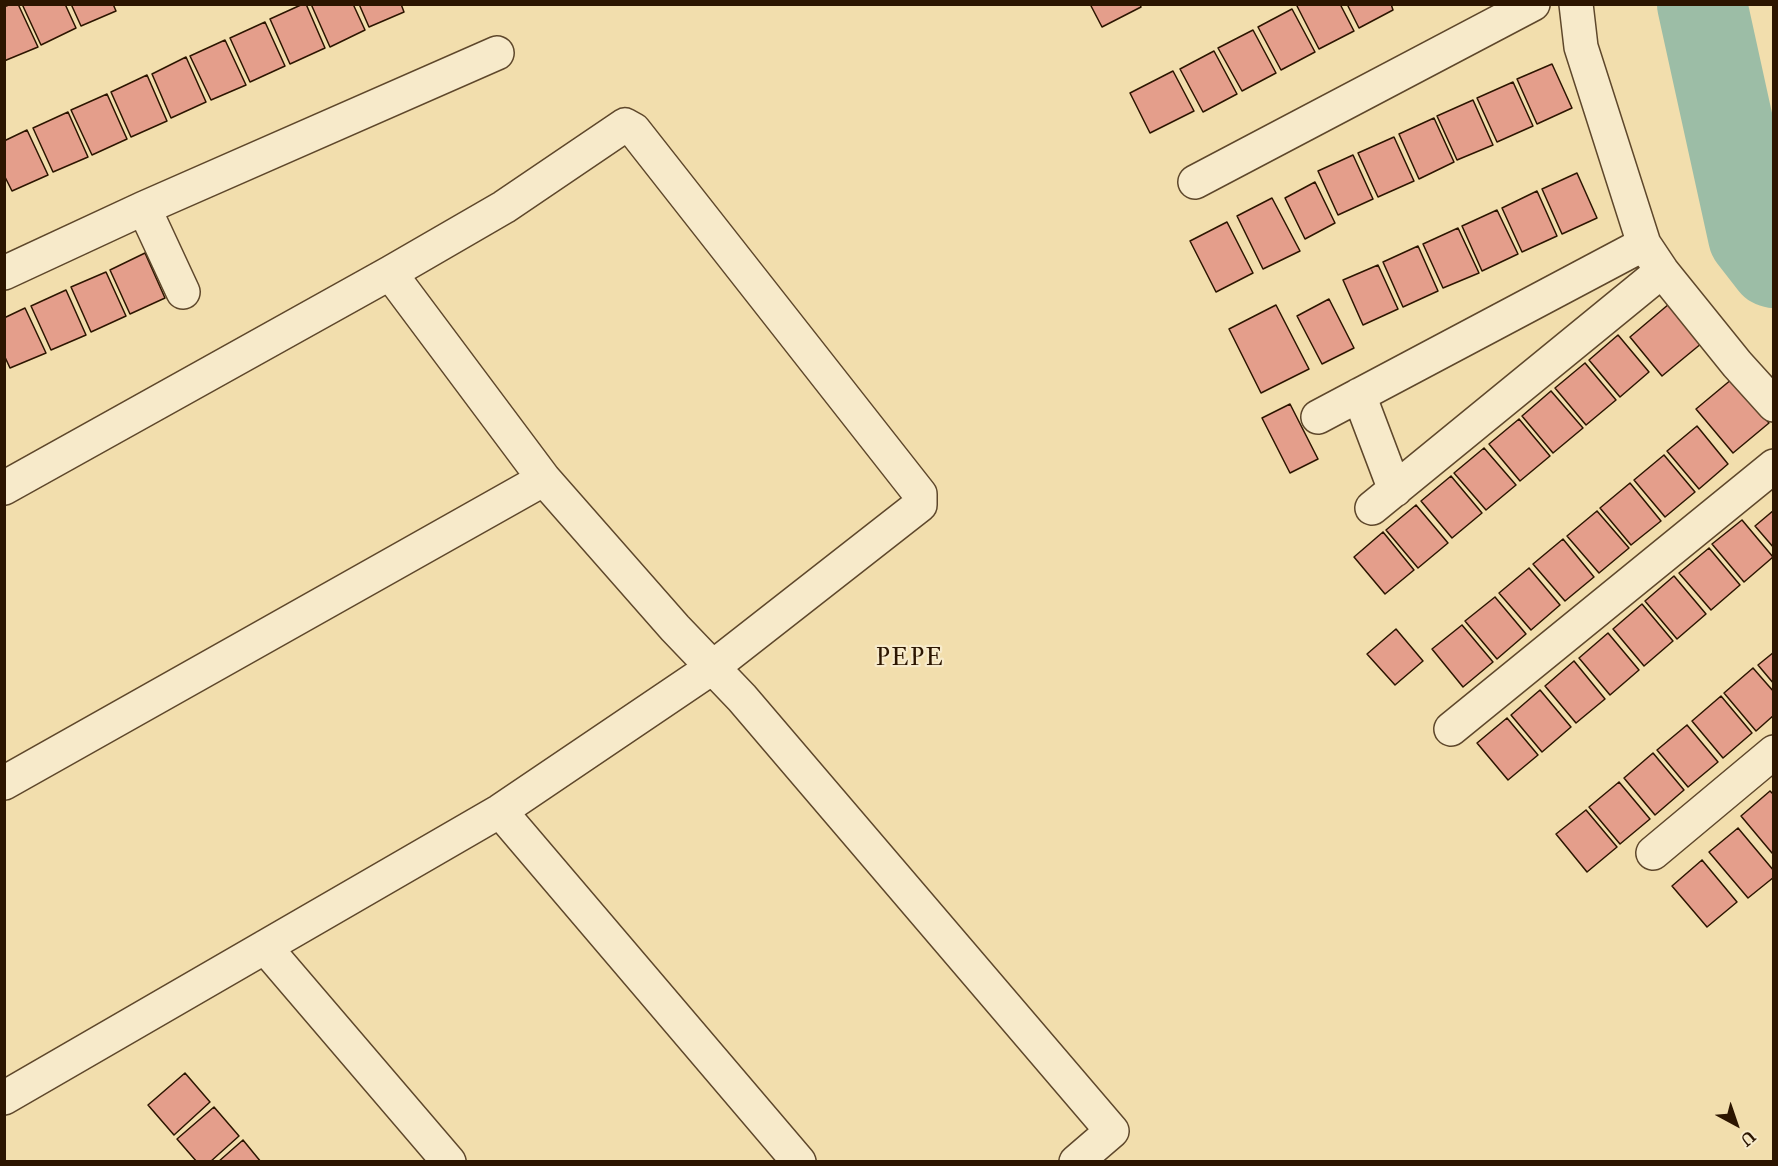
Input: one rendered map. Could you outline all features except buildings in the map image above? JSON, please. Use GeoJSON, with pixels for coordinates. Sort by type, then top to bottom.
{"type":"FeatureCollection","features":[{"type":"Feature","properties":{"kind":"street"},"geometry":{"type":"LineString","coordinates":[[1195,182],[1533,4]]}},
{"type":"Feature","properties":{"kind":"street"},"geometry":{"type":"LineString","coordinates":[[1576,4],[1581,47],[1644,244],[1662,271],[1773,405]]}},
{"type":"Feature","properties":{"kind":"street"},"geometry":{"type":"LineString","coordinates":[[4,273],[144,208],[497,53]]}},
{"type":"Feature","properties":{"kind":"street"},"geometry":{"type":"LineString","coordinates":[[4,488],[504,207],[625,125],[634,130],[921,494],[920,505],[713,667],[500,811],[4,1098]]}},
{"type":"Feature","properties":{"kind":"street"},"geometry":{"type":"LineString","coordinates":[[144,208],[183,292]]}},
{"type":"Feature","properties":{"kind":"street"},"geometry":{"type":"LineString","coordinates":[[1318,417],[1644,244]]}},
{"type":"Feature","properties":{"kind":"street"},"geometry":{"type":"LineString","coordinates":[[1359,395],[1384,499],[1662,271]]}},
{"type":"Feature","properties":{"kind":"street"},"geometry":{"type":"LineString","coordinates":[[390,273],[544,479],[675,628],[742,698],[1112,1131],[1076,1161]]}},
{"type":"Feature","properties":{"kind":"street"},"geometry":{"type":"LineString","coordinates":[[1451,729],[1773,466]]}},
{"type":"Feature","properties":{"kind":"street"},"geometry":{"type":"LineString","coordinates":[[4,783],[544,479]]}},
{"type":"Feature","properties":{"kind":"street"},"geometry":{"type":"LineString","coordinates":[[1653,853],[1773,752]]}},
{"type":"Feature","properties":{"kind":"street"},"geometry":{"type":"LineString","coordinates":[[500,811],[799,1161]]}},
{"type":"Feature","properties":{"kind":"street"},"geometry":{"type":"LineString","coordinates":[[265,947],[449,1161]]}},
{"type":"Feature","properties":{"kind":"waterway"},"geometry":{"type":"LineString","coordinates":[[1702,4],[1753,236],[1774,263]]}},
{"type":"Feature","properties":{"kind":"district","name":"PEPE"},"geometry":{"type":"Point","coordinates":[910,660]}}]}
